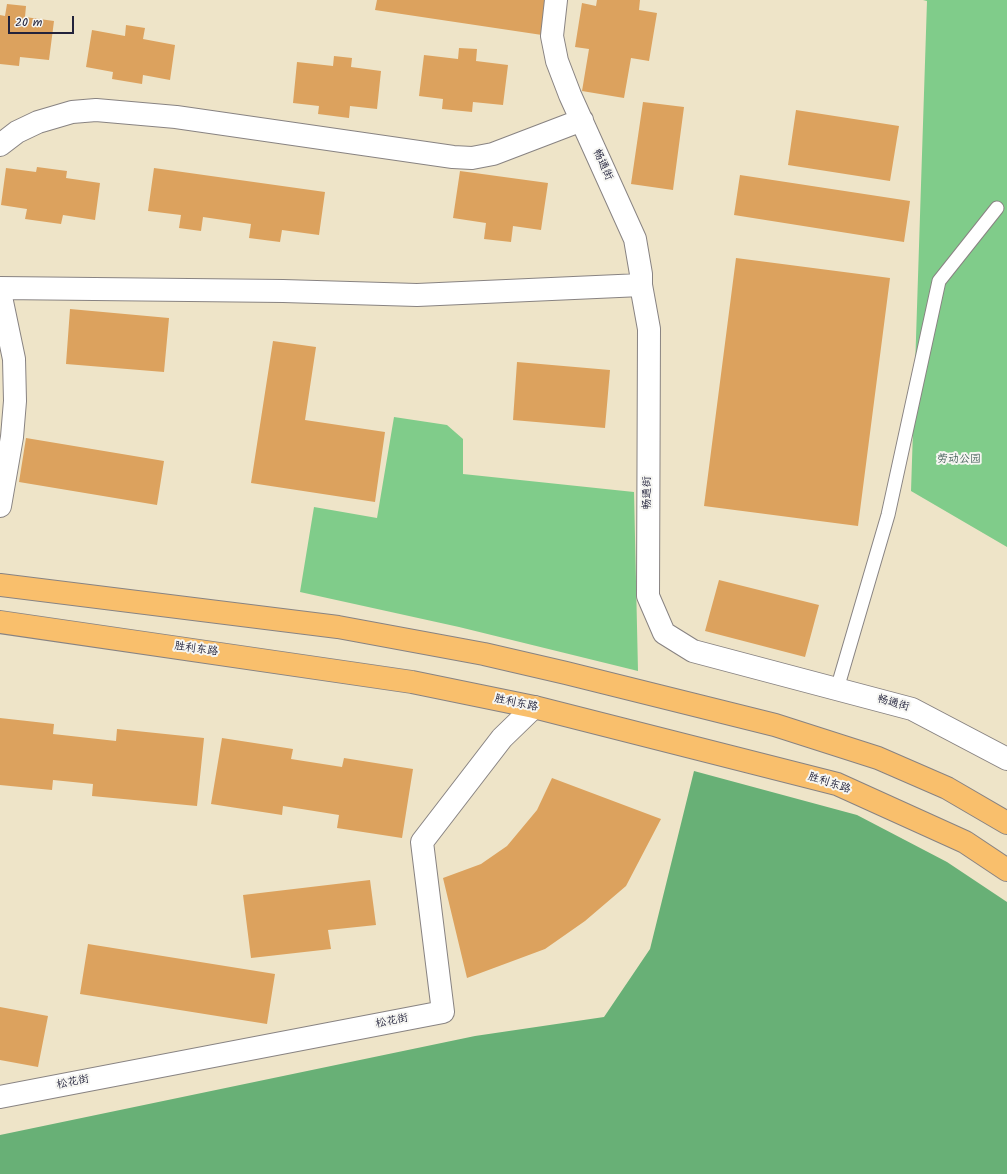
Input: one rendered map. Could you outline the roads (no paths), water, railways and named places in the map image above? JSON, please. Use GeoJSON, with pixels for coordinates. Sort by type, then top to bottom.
{"type":"FeatureCollection","features":[{"type":"Feature","properties":{"kind":"main road"},"geometry":{"type":"LineString","coordinates":[[0,585],[338,627],[484,654],[566,673],[775,725],[878,758],[946,788],[1007,823]]}},
{"type":"Feature","properties":{"kind":"main road","name":"胜利东路"},"geometry":{"type":"LineString","coordinates":[[0,622],[412,682],[534,707],[837,784],[965,842],[1007,870]]}},
{"type":"Feature","properties":{"kind":"street","name":"畅通街"},"geometry":{"type":"LineString","coordinates":[[556,0],[552,36],[557,61],[570,95],[635,239],[641,274],[641,285],[649,329],[648,596],[664,633],[693,651],[912,709],[1007,759]]}},
{"type":"Feature","properties":{"kind":"street"},"geometry":{"type":"LineString","coordinates":[[0,145],[17,132],[38,122],[72,112],[96,110],[176,117],[453,157],[472,158],[493,154],[582,120]]}},
{"type":"Feature","properties":{"kind":"street"},"geometry":{"type":"LineString","coordinates":[[0,288],[283,291],[417,295],[641,285]]}},
{"type":"Feature","properties":{"kind":"street"},"geometry":{"type":"LineString","coordinates":[[0,292],[14,359],[15,401],[12,437],[0,506]]}},
{"type":"Feature","properties":{"kind":"street","name":"松花街"},"geometry":{"type":"LineString","coordinates":[[0,1097],[443,1012],[422,842],[502,738],[534,707]]}},
{"type":"Feature","properties":{"kind":"lane"},"geometry":{"type":"LineString","coordinates":[[837,689],[888,515],[939,281],[997,208]]}},
{"type":"Feature","properties":{"kind":"park label","name":"劳动公园"},"geometry":{"type":"Point","coordinates":[959,460]}}]}
